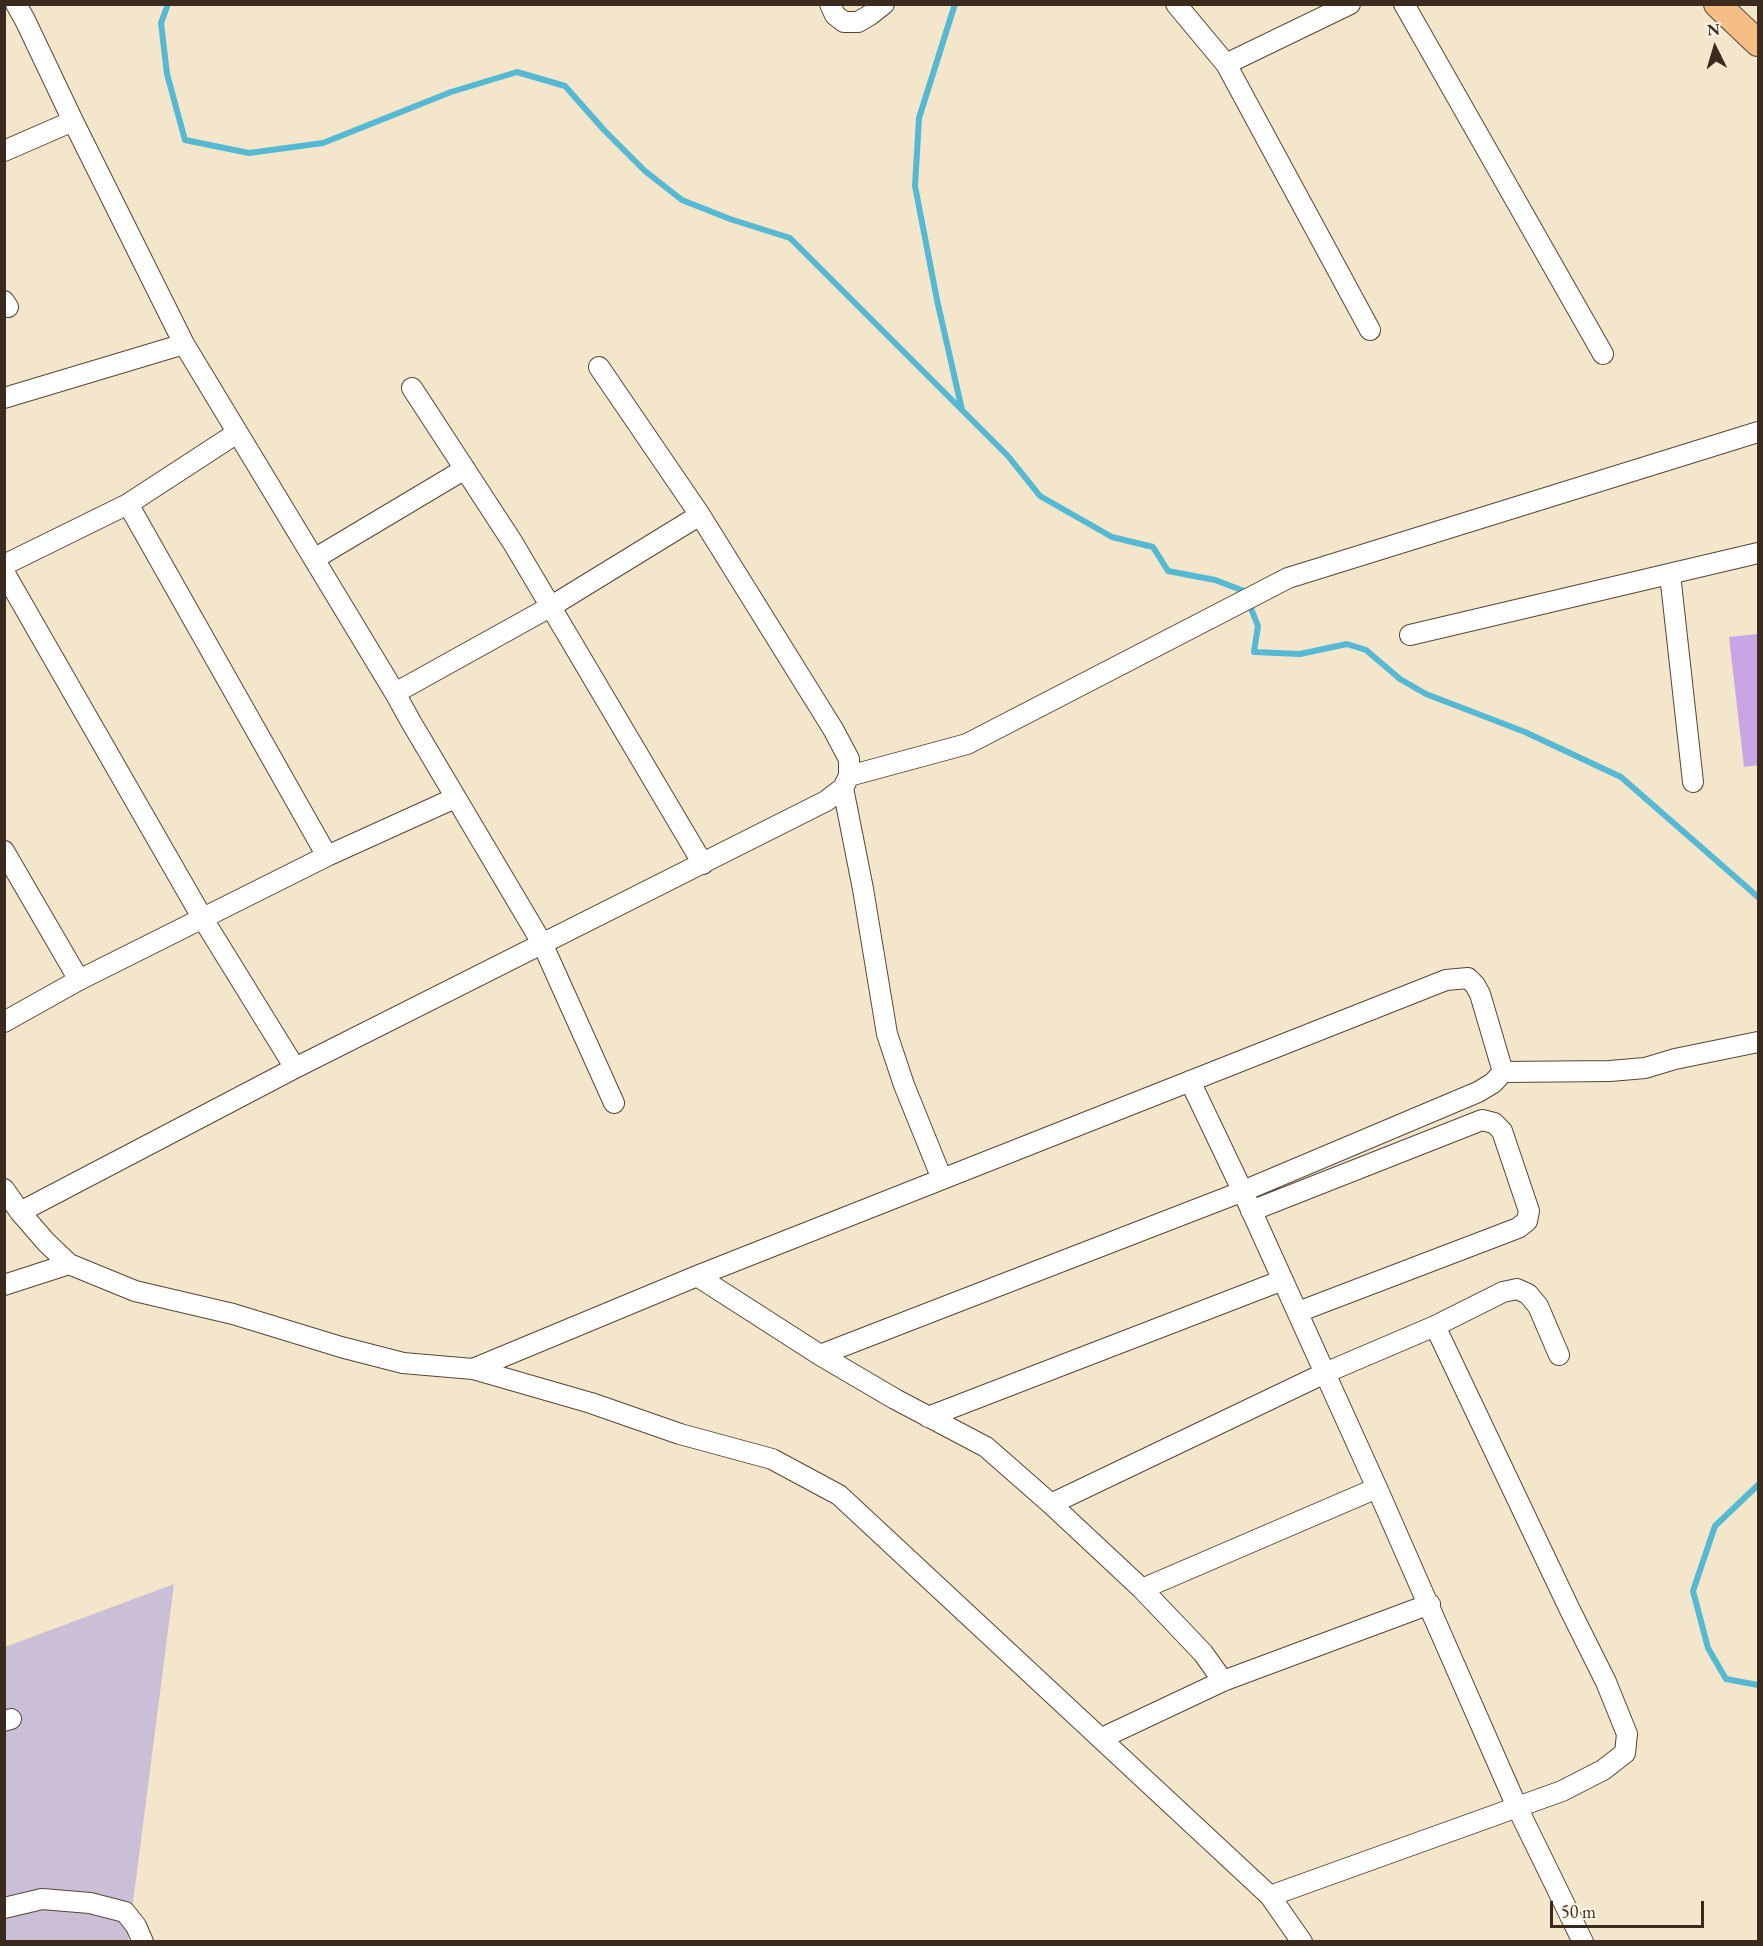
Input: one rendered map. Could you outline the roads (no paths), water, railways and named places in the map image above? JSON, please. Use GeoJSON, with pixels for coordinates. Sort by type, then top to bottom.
{"type":"FeatureCollection","features":[{"type":"Feature","properties":{"kind":"main road"},"geometry":{"type":"LineString","coordinates":[[1717,4],[1756,37]]}},
{"type":"Feature","properties":{"kind":"street"},"geometry":{"type":"LineString","coordinates":[[4,10],[15,4],[25,20],[184,344],[395,693],[542,943],[614,1103]]}},
{"type":"Feature","properties":{"kind":"street"},"geometry":{"type":"LineString","coordinates":[[830,4],[835,15],[844,22],[858,22],[884,4]]}},
{"type":"Feature","properties":{"kind":"street"},"geometry":{"type":"LineString","coordinates":[[1176,4],[1226,64],[1370,330]]}},
{"type":"Feature","properties":{"kind":"street"},"geometry":{"type":"LineString","coordinates":[[1226,64],[1350,4]]}},
{"type":"Feature","properties":{"kind":"street"},"geometry":{"type":"LineString","coordinates":[[1404,4],[1603,354]]}},
{"type":"Feature","properties":{"kind":"street"},"geometry":{"type":"LineString","coordinates":[[4,151],[73,121]]}},
{"type":"Feature","properties":{"kind":"street"},"geometry":{"type":"LineString","coordinates":[[4,398],[184,344]]}},
{"type":"Feature","properties":{"kind":"street"},"geometry":{"type":"LineString","coordinates":[[599,367],[700,515],[833,729],[849,759],[846,782],[887,1034],[904,1086],[942,1179]]}},
{"type":"Feature","properties":{"kind":"street"},"geometry":{"type":"LineString","coordinates":[[412,388],[513,543],[703,864]]}},
{"type":"Feature","properties":{"kind":"street"},"geometry":{"type":"LineString","coordinates":[[20,1212],[295,1068],[826,801],[846,782],[967,744],[1288,578],[1758,432]]}},
{"type":"Feature","properties":{"kind":"street"},"geometry":{"type":"LineString","coordinates":[[4,565],[128,504],[237,433]]}},
{"type":"Feature","properties":{"kind":"street"},"geometry":{"type":"LineString","coordinates":[[314,559],[465,469]]}},
{"type":"Feature","properties":{"kind":"street"},"geometry":{"type":"LineString","coordinates":[[128,504],[327,856]]}},
{"type":"Feature","properties":{"kind":"street"},"geometry":{"type":"LineString","coordinates":[[395,693],[550,607],[700,515]]}},
{"type":"Feature","properties":{"kind":"street"},"geometry":{"type":"LineString","coordinates":[[1410,635],[1758,553]]}},
{"type":"Feature","properties":{"kind":"street"},"geometry":{"type":"LineString","coordinates":[[4,572],[203,919],[295,1068]]}},
{"type":"Feature","properties":{"kind":"street"},"geometry":{"type":"LineString","coordinates":[[1670,574],[1693,782]]}},
{"type":"Feature","properties":{"kind":"street"},"geometry":{"type":"LineString","coordinates":[[4,1022],[79,980],[327,856],[455,798]]}},
{"type":"Feature","properties":{"kind":"street"},"geometry":{"type":"LineString","coordinates":[[4,851],[79,980]]}},
{"type":"Feature","properties":{"kind":"street"},"geometry":{"type":"LineString","coordinates":[[473,1369],[697,1276],[1446,980],[1468,978],[1475,985],[1480,994],[1503,1072]]}},
{"type":"Feature","properties":{"kind":"street"},"geometry":{"type":"LineString","coordinates":[[820,1355],[1242,1190],[1478,1092],[1493,1083],[1503,1072],[1610,1071],[1645,1068],[1675,1059],[1758,1042]]}},
{"type":"Feature","properties":{"kind":"street"},"geometry":{"type":"LineString","coordinates":[[1190,1081],[1298,1312],[1430,1604],[1517,1807],[1580,1941]]}},
{"type":"Feature","properties":{"kind":"street"},"geometry":{"type":"LineString","coordinates":[[1251,1211],[1482,1120],[1494,1124],[1502,1131],[1529,1211],[1527,1221],[1518,1228],[1298,1312]]}},
{"type":"Feature","properties":{"kind":"street"},"geometry":{"type":"LineString","coordinates":[[4,1190],[46,1242],[69,1264],[135,1291],[233,1314],[341,1347],[404,1363],[473,1369],[591,1403],[680,1434],[772,1459],[839,1495],[1270,1896],[1302,1941]]}},
{"type":"Feature","properties":{"kind":"street"},"geometry":{"type":"LineString","coordinates":[[4,1285],[69,1264]]}},
{"type":"Feature","properties":{"kind":"street"},"geometry":{"type":"LineString","coordinates":[[697,1276],[820,1355],[928,1417],[986,1446],[1142,1589],[1203,1653],[1224,1681]]}},
{"type":"Feature","properties":{"kind":"street"},"geometry":{"type":"LineString","coordinates":[[928,1417],[1283,1280]]}},
{"type":"Feature","properties":{"kind":"street"},"geometry":{"type":"LineString","coordinates":[[1051,1504],[1325,1373],[1435,1326],[1503,1292],[1517,1289],[1528,1294],[1538,1306],[1559,1355]]}},
{"type":"Feature","properties":{"kind":"street"},"geometry":{"type":"LineString","coordinates":[[1270,1896],[1562,1791],[1603,1770],[1625,1753],[1627,1734],[1606,1682],[1564,1599],[1435,1326]]}},
{"type":"Feature","properties":{"kind":"street"},"geometry":{"type":"LineString","coordinates":[[1142,1589],[1377,1488]]}},
{"type":"Feature","properties":{"kind":"street"},"geometry":{"type":"LineString","coordinates":[[1102,1738],[1224,1681],[1430,1604]]}},
{"type":"Feature","properties":{"kind":"street"},"geometry":{"type":"LineString","coordinates":[[4,1908],[42,1899],[90,1903],[125,1912],[136,1926],[143,1941]]}},
{"type":"Feature","properties":{"kind":"waterway"},"geometry":{"type":"LineString","coordinates":[[168,4],[161,23],[167,74],[185,140],[249,153],[323,143],[451,92],[517,72],[565,86],[645,171],[682,200],[730,219],[790,238],[1008,456],[1040,496],[1112,537],[1153,547],[1168,571],[1215,580],[1244,591],[1258,626],[1254,652],[1300,654],[1347,644],[1366,650],[1400,679],[1426,694],[1525,732],[1621,777],[1758,897]]}},
{"type":"Feature","properties":{"kind":"waterway"},"geometry":{"type":"LineString","coordinates":[[955,4],[919,118],[915,186],[937,300],[962,410]]}},
{"type":"Feature","properties":{"kind":"waterway"},"geometry":{"type":"LineString","coordinates":[[1758,1485],[1715,1526],[1693,1591],[1708,1648],[1726,1679],[1758,1685]]}}]}
